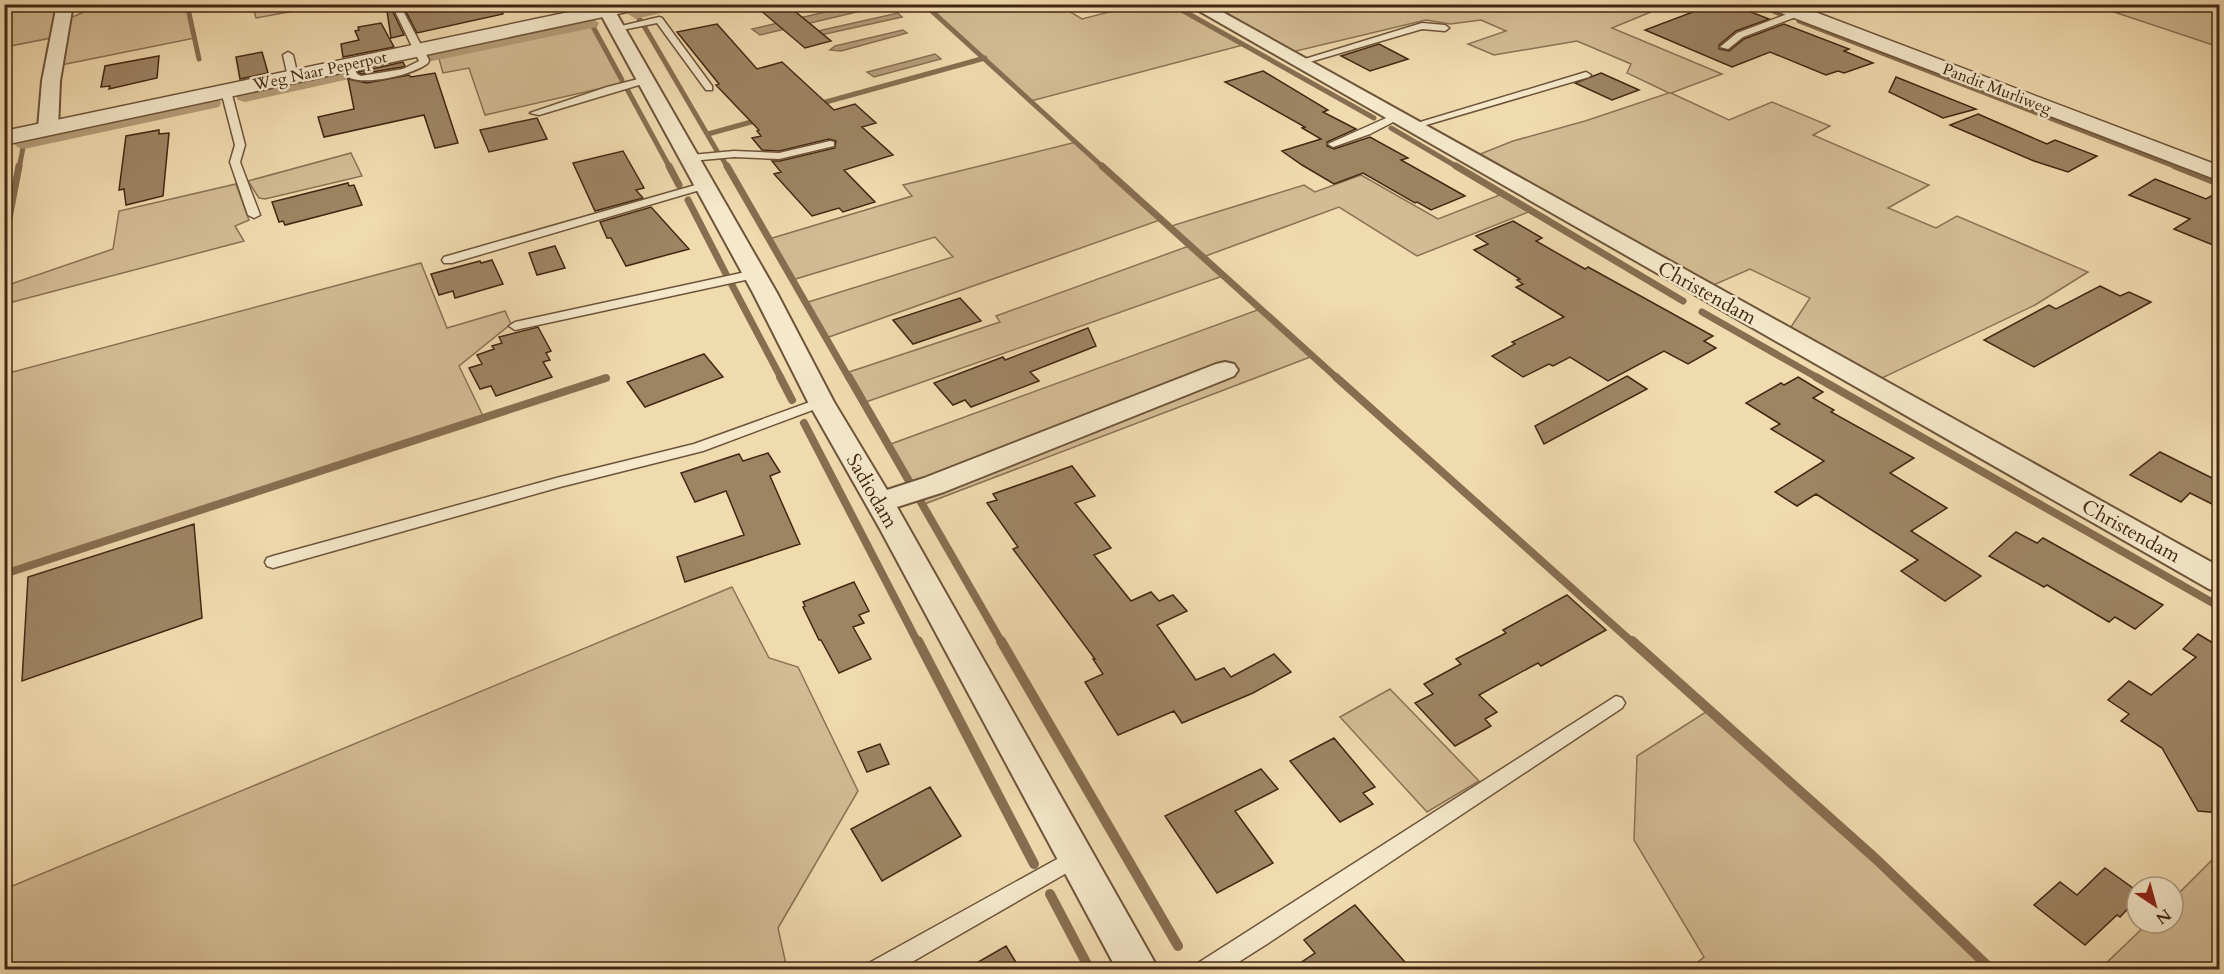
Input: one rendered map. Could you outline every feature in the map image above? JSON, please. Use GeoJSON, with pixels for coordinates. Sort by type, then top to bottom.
{"type":"FeatureCollection","features":[{"type":"Feature","properties":{"kind":"street"},"geometry":{"type":"LineString","coordinates":[[48,128],[51,81],[64,4]]}},
{"type":"Feature","properties":{"kind":"street","name":"Weg Naar Peperpot"},"geometry":{"type":"LineString","coordinates":[[4,138],[418,51],[612,19],[636,4]]}},
{"type":"Feature","properties":{"kind":"street","name":"Christendam"},"geometry":{"type":"LineString","coordinates":[[1195,4],[2220,581]]}},
{"type":"Feature","properties":{"kind":"street","name":"Pandit Murliweg"},"geometry":{"type":"LineString","coordinates":[[1775,4],[2220,174]]}},
{"type":"Feature","properties":{"kind":"street","name":"Sadiodam"},"geometry":{"type":"LineString","coordinates":[[612,19],[755,274],[821,402],[1139,969]]}},
{"type":"Feature","properties":{"kind":"street"},"geometry":{"type":"LineString","coordinates":[[879,503],[934,484],[1225,370]]}},
{"type":"Feature","properties":{"kind":"lane"},"geometry":{"type":"LineString","coordinates":[[398,9],[418,51]]}},
{"type":"Feature","properties":{"kind":"lane"},"geometry":{"type":"LineString","coordinates":[[1725,47],[1740,36],[1798,13]]}},
{"type":"Feature","properties":{"kind":"lane"},"geometry":{"type":"LineString","coordinates":[[612,19],[659,20],[709,88]]}},
{"type":"Feature","properties":{"kind":"lane"},"geometry":{"type":"LineString","coordinates":[[1300,62],[1422,26],[1445,28]]}},
{"type":"Feature","properties":{"kind":"lane"},"geometry":{"type":"LineString","coordinates":[[288,55],[294,77]]}},
{"type":"Feature","properties":{"kind":"lane"},"geometry":{"type":"LineString","coordinates":[[1332,144],[1404,121],[1586,75]]}},
{"type":"Feature","properties":{"kind":"lane"},"geometry":{"type":"LineString","coordinates":[[535,113],[646,80]]}},
{"type":"Feature","properties":{"kind":"lane"},"geometry":{"type":"LineString","coordinates":[[226,91],[240,145],[235,162],[254,215]]}},
{"type":"Feature","properties":{"kind":"lane"},"geometry":{"type":"LineString","coordinates":[[691,158],[734,154],[779,156],[830,144]]}},
{"type":"Feature","properties":{"kind":"lane"},"geometry":{"type":"LineString","coordinates":[[448,260],[706,185]]}},
{"type":"Feature","properties":{"kind":"lane"},"geometry":{"type":"LineString","coordinates":[[515,326],[755,274]]}},
{"type":"Feature","properties":{"kind":"lane"},"geometry":{"type":"LineString","coordinates":[[273,562],[560,482],[698,448],[821,402]]}},
{"type":"Feature","properties":{"kind":"lane"},"geometry":{"type":"LineString","coordinates":[[1206,969],[1260,937],[1616,703]]}},
{"type":"Feature","properties":{"kind":"lane"},"geometry":{"type":"LineString","coordinates":[[878,969],[1077,857]]}},
{"type":"Feature","properties":{"kind":"shaded area"},"geometry":{"type":"Polygon","coordinates":[[[252,4],[327,4],[327,5],[256,18],[252,4]]]}},
{"type":"Feature","properties":{"kind":"shaded area"},"geometry":{"type":"Polygon","coordinates":[[[5,5],[58,5],[51,38],[5,47],[5,5]]]}},
{"type":"Feature","properties":{"kind":"shaded area"},"geometry":{"type":"Polygon","coordinates":[[[127,5],[187,5],[195,38],[61,65],[70,18],[84,12],[127,5]]]}},
{"type":"Feature","properties":{"kind":"shaded area"},"geometry":{"type":"Polygon","coordinates":[[[855,5],[886,5],[760,35],[752,29],[855,5]]]}},
{"type":"Feature","properties":{"kind":"shaded area"},"geometry":{"type":"Polygon","coordinates":[[[966,5],[1059,5],[1082,19],[1136,5],[1171,5],[1243,45],[1031,101],[934,13],[966,5]]]}},
{"type":"Feature","properties":{"kind":"shaded area"},"geometry":{"type":"Polygon","coordinates":[[[1206,5],[1645,5],[1658,9],[1612,28],[1722,74],[1671,93],[1729,120],[1772,102],[1830,126],[1813,135],[1929,185],[1888,208],[1936,228],[1957,216],[2088,272],[2035,305],[1878,380],[1789,330],[1810,298],[1750,269],[1709,287],[1475,156],[1513,141],[1585,121],[1669,93],[1627,73],[1631,64],[1577,41],[1494,55],[1468,44],[1506,31],[1481,20],[1450,24],[1426,20],[1292,52],[1206,5]]]}},
{"type":"Feature","properties":{"kind":"shaded area"},"geometry":{"type":"Polygon","coordinates":[[[2134,5],[2219,5],[2219,47],[2114,12],[2134,5]]]}},
{"type":"Feature","properties":{"kind":"shaded area"},"geometry":{"type":"Polygon","coordinates":[[[898,13],[902,17],[812,37],[809,33],[898,13]]]}},
{"type":"Feature","properties":{"kind":"shaded area"},"geometry":{"type":"Polygon","coordinates":[[[591,24],[624,83],[485,115],[469,68],[443,73],[438,55],[591,24]]]}},
{"type":"Feature","properties":{"kind":"shaded area"},"geometry":{"type":"Polygon","coordinates":[[[903,30],[907,33],[841,51],[830,50],[835,46],[903,30]]]}},
{"type":"Feature","properties":{"kind":"shaded area"},"geometry":{"type":"Polygon","coordinates":[[[935,54],[941,59],[874,77],[867,72],[935,54]]]}},
{"type":"Feature","properties":{"kind":"shaded area"},"geometry":{"type":"Polygon","coordinates":[[[1076,142],[1160,220],[826,338],[805,303],[953,257],[935,237],[792,280],[769,239],[912,196],[903,185],[1076,142]]]}},
{"type":"Feature","properties":{"kind":"shaded area"},"geometry":{"type":"Polygon","coordinates":[[[351,153],[362,176],[265,199],[259,198],[248,181],[351,153]]]}},
{"type":"Feature","properties":{"kind":"shaded area"},"geometry":{"type":"Polygon","coordinates":[[[1361,175],[1438,219],[1502,194],[1531,211],[1417,256],[1339,207],[1203,257],[1223,276],[863,403],[846,373],[1000,322],[996,316],[1189,246],[1168,227],[1304,185],[1315,192],[1361,175]]]}},
{"type":"Feature","properties":{"kind":"shaded area"},"geometry":{"type":"Polygon","coordinates":[[[236,184],[249,220],[235,226],[244,241],[5,304],[5,286],[113,249],[119,211],[236,184]]]}},
{"type":"Feature","properties":{"kind":"shaded area"},"geometry":{"type":"Polygon","coordinates":[[[421,263],[447,328],[505,311],[511,324],[459,366],[484,418],[5,574],[5,374],[421,263]]]}},
{"type":"Feature","properties":{"kind":"shaded area"},"geometry":{"type":"Polygon","coordinates":[[[1260,309],[1313,356],[922,505],[888,445],[1260,309]]]}},
{"type":"Feature","properties":{"kind":"shaded area"},"geometry":{"type":"Polygon","coordinates":[[[732,587],[769,658],[798,667],[858,791],[778,928],[787,969],[5,969],[5,889],[732,587]]]}},
{"type":"Feature","properties":{"kind":"shaded area"},"geometry":{"type":"Polygon","coordinates":[[[1390,689],[1479,781],[1427,812],[1340,717],[1390,689]]]}},
{"type":"Feature","properties":{"kind":"shaded area"},"geometry":{"type":"Polygon","coordinates":[[[1709,710],[1876,859],[1992,969],[1689,969],[1704,957],[1634,840],[1637,756],[1709,710]]]}},
{"type":"Feature","properties":{"kind":"shaded area"},"geometry":{"type":"Polygon","coordinates":[[[2219,853],[2219,969],[2100,969],[2135,935],[2185,935],[2185,887],[2219,853]]]}},
{"type":"Feature","properties":{"kind":"building"},"geometry":{"type":"Polygon","coordinates":[[[386,4],[502,4],[503,14],[417,33],[404,8],[394,5],[392,10],[404,35],[391,38],[386,4]]]}},
{"type":"Feature","properties":{"kind":"building"},"geometry":{"type":"Polygon","coordinates":[[[753,4],[786,4],[831,41],[805,48],[753,4]]]}},
{"type":"Feature","properties":{"kind":"building"},"geometry":{"type":"Polygon","coordinates":[[[1714,4],[1730,4],[1769,19],[1736,31],[1719,45],[1719,49],[1729,51],[1744,39],[1784,24],[1849,49],[1844,51],[1873,63],[1844,73],[1838,71],[1826,75],[1770,52],[1732,67],[1645,30],[1714,4]]]}},
{"type":"Feature","properties":{"kind":"building"},"geometry":{"type":"Polygon","coordinates":[[[381,23],[394,47],[343,57],[341,44],[359,40],[355,31],[359,30],[358,27],[381,23]]]}},
{"type":"Feature","properties":{"kind":"building"},"geometry":{"type":"Polygon","coordinates":[[[717,24],[757,69],[782,62],[834,110],[855,104],[876,123],[862,127],[893,155],[844,170],[875,202],[843,212],[839,208],[812,216],[774,174],[781,172],[772,161],[835,148],[836,141],[829,139],[779,151],[762,150],[752,138],[761,136],[757,131],[759,130],[716,85],[719,84],[677,32],[717,24]]]}},
{"type":"Feature","properties":{"kind":"building"},"geometry":{"type":"Polygon","coordinates":[[[1379,44],[1408,59],[1370,71],[1341,56],[1379,44]]]}},
{"type":"Feature","properties":{"kind":"building"},"geometry":{"type":"Polygon","coordinates":[[[262,52],[268,73],[240,79],[236,57],[262,52]]]}},
{"type":"Feature","properties":{"kind":"building"},"geometry":{"type":"Polygon","coordinates":[[[159,56],[157,78],[109,89],[110,86],[101,87],[105,66],[159,56]]]}},
{"type":"Feature","properties":{"kind":"building"},"geometry":{"type":"Polygon","coordinates":[[[403,62],[405,66],[402,67],[361,74],[358,72],[403,62]]]}},
{"type":"Feature","properties":{"kind":"building"},"geometry":{"type":"Polygon","coordinates":[[[1263,71],[1328,110],[1323,112],[1356,129],[1327,142],[1327,146],[1334,149],[1370,137],[1408,158],[1401,160],[1465,196],[1431,210],[1363,173],[1334,184],[1302,165],[1282,151],[1321,139],[1302,128],[1305,127],[1225,82],[1263,71]]]}},
{"type":"Feature","properties":{"kind":"building"},"geometry":{"type":"Polygon","coordinates":[[[435,73],[458,143],[435,148],[424,115],[324,137],[318,117],[354,109],[348,79],[367,83],[409,75],[411,77],[435,73]]]}},
{"type":"Feature","properties":{"kind":"building"},"geometry":{"type":"Polygon","coordinates":[[[1601,73],[1639,90],[1612,100],[1575,83],[1601,73]]]}},
{"type":"Feature","properties":{"kind":"building"},"geometry":{"type":"Polygon","coordinates":[[[1896,77],[1976,109],[1943,118],[1889,92],[1896,77]]]}},
{"type":"Feature","properties":{"kind":"building"},"geometry":{"type":"Polygon","coordinates":[[[1978,114],[2047,144],[2055,140],[2097,156],[2068,172],[2034,161],[1950,125],[1978,114]]]}},
{"type":"Feature","properties":{"kind":"building"},"geometry":{"type":"Polygon","coordinates":[[[537,118],[547,139],[489,152],[480,130],[537,118]]]}},
{"type":"Feature","properties":{"kind":"building"},"geometry":{"type":"Polygon","coordinates":[[[159,130],[159,134],[169,133],[163,196],[126,205],[124,189],[119,190],[126,136],[159,130]]]}},
{"type":"Feature","properties":{"kind":"building"},"geometry":{"type":"Polygon","coordinates":[[[623,151],[644,188],[636,190],[643,198],[595,211],[573,163],[623,151]]]}},
{"type":"Feature","properties":{"kind":"building"},"geometry":{"type":"Polygon","coordinates":[[[2155,179],[2206,199],[2220,191],[2220,248],[2174,229],[2190,219],[2129,195],[2155,179]]]}},
{"type":"Feature","properties":{"kind":"building"},"geometry":{"type":"Polygon","coordinates":[[[348,183],[349,186],[354,185],[362,205],[285,225],[283,221],[279,222],[272,202],[348,183]]]}},
{"type":"Feature","properties":{"kind":"building"},"geometry":{"type":"Polygon","coordinates":[[[651,207],[689,249],[626,266],[611,238],[607,238],[600,222],[651,207]]]}},
{"type":"Feature","properties":{"kind":"building"},"geometry":{"type":"Polygon","coordinates":[[[1513,221],[1542,238],[1536,241],[1713,336],[1704,341],[1716,348],[1688,364],[1664,351],[1608,381],[1570,357],[1523,377],[1492,356],[1515,344],[1512,342],[1564,317],[1516,287],[1523,284],[1517,280],[1520,279],[1474,250],[1488,244],[1476,236],[1513,221]]]}},
{"type":"Feature","properties":{"kind":"building"},"geometry":{"type":"Polygon","coordinates":[[[555,246],[565,268],[537,275],[529,253],[555,246]]]}},
{"type":"Feature","properties":{"kind":"building"},"geometry":{"type":"Polygon","coordinates":[[[492,260],[503,284],[455,298],[453,291],[439,295],[431,274],[492,260]]]}},
{"type":"Feature","properties":{"kind":"building"},"geometry":{"type":"Polygon","coordinates":[[[2100,286],[2120,296],[2129,292],[2151,302],[2034,367],[1984,340],[2049,305],[2056,309],[2100,286]]]}},
{"type":"Feature","properties":{"kind":"building"},"geometry":{"type":"Polygon","coordinates":[[[960,298],[981,321],[913,344],[893,320],[960,298]]]}},
{"type":"Feature","properties":{"kind":"building"},"geometry":{"type":"Polygon","coordinates":[[[538,327],[551,351],[546,353],[550,360],[543,362],[552,377],[496,396],[491,386],[480,389],[469,368],[482,364],[477,355],[494,349],[492,346],[502,343],[499,337],[538,327]]]}},
{"type":"Feature","properties":{"kind":"building"},"geometry":{"type":"Polygon","coordinates":[[[1088,328],[1096,346],[1030,372],[1039,381],[971,407],[965,400],[953,405],[934,383],[1003,357],[1005,360],[1088,328]]]}},
{"type":"Feature","properties":{"kind":"building"},"geometry":{"type":"Polygon","coordinates":[[[704,354],[723,377],[645,407],[627,382],[704,354]]]}},
{"type":"Feature","properties":{"kind":"building"},"geometry":{"type":"Polygon","coordinates":[[[1627,376],[1647,389],[1544,444],[1535,426],[1627,376]]]}},
{"type":"Feature","properties":{"kind":"building"},"geometry":{"type":"Polygon","coordinates":[[[1798,377],[1823,392],[1813,398],[1834,410],[1831,412],[1914,458],[1890,473],[1947,508],[1911,531],[1981,576],[1945,601],[1901,571],[1918,560],[1816,494],[1797,506],[1775,492],[1824,461],[1771,429],[1780,424],[1746,403],[1781,383],[1784,385],[1798,377]]]}},
{"type":"Feature","properties":{"kind":"building"},"geometry":{"type":"Polygon","coordinates":[[[2160,452],[2220,482],[2220,508],[2190,493],[2181,502],[2130,475],[2160,452]]]}},
{"type":"Feature","properties":{"kind":"building"},"geometry":{"type":"Polygon","coordinates":[[[768,453],[780,472],[770,476],[800,544],[685,582],[677,557],[744,535],[726,491],[695,502],[681,473],[739,454],[743,461],[768,453]]]}},
{"type":"Feature","properties":{"kind":"building"},"geometry":{"type":"Polygon","coordinates":[[[1072,466],[1095,496],[1075,503],[1111,548],[1094,555],[1131,601],[1151,592],[1159,601],[1173,595],[1187,611],[1157,625],[1196,680],[1224,668],[1231,677],[1274,654],[1291,672],[1253,693],[1182,723],[1174,711],[1118,735],[1085,682],[1103,674],[1093,659],[1095,659],[1013,549],[1018,547],[987,503],[997,500],[993,494],[1072,466]]]}},
{"type":"Feature","properties":{"kind":"building"},"geometry":{"type":"Polygon","coordinates":[[[194,524],[202,618],[22,681],[28,577],[194,524]]]}},
{"type":"Feature","properties":{"kind":"building"},"geometry":{"type":"Polygon","coordinates":[[[2016,532],[2037,543],[2043,538],[2163,605],[2135,629],[2115,617],[2109,622],[2047,585],[2044,587],[1989,556],[2016,532]]]}},
{"type":"Feature","properties":{"kind":"building"},"geometry":{"type":"Polygon","coordinates":[[[854,582],[869,611],[859,615],[864,623],[853,627],[871,659],[839,673],[819,640],[803,607],[805,606],[803,602],[854,582]]]}},
{"type":"Feature","properties":{"kind":"building"},"geometry":{"type":"Polygon","coordinates":[[[1567,595],[1606,630],[1541,666],[1538,663],[1479,695],[1497,712],[1485,719],[1491,726],[1455,746],[1415,703],[1433,694],[1424,684],[1461,664],[1456,659],[1506,633],[1503,630],[1567,595]]]}},
{"type":"Feature","properties":{"kind":"building"},"geometry":{"type":"Polygon","coordinates":[[[2198,634],[2213,643],[2220,637],[2220,813],[2198,811],[2162,748],[2121,721],[2129,714],[2108,700],[2129,681],[2151,695],[2196,657],[2183,649],[2198,634]]]}},
{"type":"Feature","properties":{"kind":"building"},"geometry":{"type":"Polygon","coordinates":[[[1334,738],[1375,787],[1363,793],[1373,804],[1340,822],[1290,761],[1334,738]]]}},
{"type":"Feature","properties":{"kind":"building"},"geometry":{"type":"Polygon","coordinates":[[[880,744],[889,764],[867,772],[858,752],[880,744]]]}},
{"type":"Feature","properties":{"kind":"building"},"geometry":{"type":"Polygon","coordinates":[[[1261,769],[1278,789],[1235,811],[1273,863],[1217,893],[1165,816],[1261,769]]]}},
{"type":"Feature","properties":{"kind":"building"},"geometry":{"type":"Polygon","coordinates":[[[930,787],[961,836],[882,881],[851,829],[930,787]]]}},
{"type":"Feature","properties":{"kind":"building"},"geometry":{"type":"Polygon","coordinates":[[[2105,868],[2125,882],[2125,912],[2120,917],[2117,915],[2085,945],[2034,905],[2060,882],[2077,895],[2105,868]]]}},
{"type":"Feature","properties":{"kind":"building"},"geometry":{"type":"Polygon","coordinates":[[[1355,905],[1411,969],[1291,969],[1315,953],[1304,940],[1355,905]]]}},
{"type":"Feature","properties":{"kind":"building"},"geometry":{"type":"Polygon","coordinates":[[[1006,946],[1020,969],[966,969],[1006,946]]]}},
{"type":"Feature","properties":{"kind":"waterway"},"geometry":{"type":"LineString","coordinates":[[187,4],[199,59]]}},
{"type":"Feature","properties":{"kind":"waterway"},"geometry":{"type":"LineString","coordinates":[[636,14],[679,4]]}},
{"type":"Feature","properties":{"kind":"waterway"},"geometry":{"type":"LineString","coordinates":[[924,4],[984,58]]}},
{"type":"Feature","properties":{"kind":"waterway"},"geometry":{"type":"LineString","coordinates":[[1171,4],[1374,118]]}},
{"type":"Feature","properties":{"kind":"waterway"},"geometry":{"type":"LineString","coordinates":[[1756,4],[1783,15]]}},
{"type":"Feature","properties":{"kind":"waterway"},"geometry":{"type":"LineString","coordinates":[[636,14],[640,20]]}},
{"type":"Feature","properties":{"kind":"waterway"},"geometry":{"type":"LineString","coordinates":[[1799,21],[2179,168]]}},
{"type":"Feature","properties":{"kind":"waterway"},"geometry":{"type":"LineString","coordinates":[[591,23],[622,80]]}},
{"type":"Feature","properties":{"kind":"waterway"},"geometry":{"type":"LineString","coordinates":[[427,57],[591,23]]}},
{"type":"Feature","properties":{"kind":"waterway"},"geometry":{"type":"LineString","coordinates":[[644,26],[717,151]]}},
{"type":"Feature","properties":{"kind":"waterway"},"geometry":{"type":"LineString","coordinates":[[815,105],[984,58]]}},
{"type":"Feature","properties":{"kind":"waterway"},"geometry":{"type":"LineString","coordinates":[[984,58],[1104,168]]}},
{"type":"Feature","properties":{"kind":"waterway"},"geometry":{"type":"LineString","coordinates":[[245,96],[348,74]]}},
{"type":"Feature","properties":{"kind":"waterway"},"geometry":{"type":"LineString","coordinates":[[627,89],[670,168]]}},
{"type":"Feature","properties":{"kind":"waterway"},"geometry":{"type":"LineString","coordinates":[[24,143],[212,103]]}},
{"type":"Feature","properties":{"kind":"waterway"},"geometry":{"type":"LineString","coordinates":[[708,134],[762,119]]}},
{"type":"Feature","properties":{"kind":"waterway"},"geometry":{"type":"LineString","coordinates":[[1391,128],[1459,168]]}},
{"type":"Feature","properties":{"kind":"waterway"},"geometry":{"type":"LineString","coordinates":[[19,168],[24,143]]}},
{"type":"Feature","properties":{"kind":"waterway"},"geometry":{"type":"LineString","coordinates":[[722,158],[728,168]]}},
{"type":"Feature","properties":{"kind":"waterway"},"geometry":{"type":"LineString","coordinates":[[4,244],[19,166]]}},
{"type":"Feature","properties":{"kind":"waterway"},"geometry":{"type":"LineString","coordinates":[[669,166],[679,185]]}},
{"type":"Feature","properties":{"kind":"waterway"},"geometry":{"type":"LineString","coordinates":[[727,166],[849,378]]}},
{"type":"Feature","properties":{"kind":"waterway"},"geometry":{"type":"LineString","coordinates":[[1102,166],[1337,378]]}},
{"type":"Feature","properties":{"kind":"waterway"},"geometry":{"type":"LineString","coordinates":[[1456,166],[1683,301]]}},
{"type":"Feature","properties":{"kind":"waterway"},"geometry":{"type":"LineString","coordinates":[[2175,166],[2220,184]]}},
{"type":"Feature","properties":{"kind":"waterway"},"geometry":{"type":"LineString","coordinates":[[688,200],[726,274]]}},
{"type":"Feature","properties":{"kind":"waterway"},"geometry":{"type":"LineString","coordinates":[[732,285],[781,378]]}},
{"type":"Feature","properties":{"kind":"waterway"},"geometry":{"type":"LineString","coordinates":[[1702,312],[1818,378]]}},
{"type":"Feature","properties":{"kind":"waterway"},"geometry":{"type":"LineString","coordinates":[[780,377],[792,400]]}},
{"type":"Feature","properties":{"kind":"waterway"},"geometry":{"type":"LineString","coordinates":[[849,377],[913,488]]}},
{"type":"Feature","properties":{"kind":"waterway"},"geometry":{"type":"LineString","coordinates":[[1336,377],[1633,643]]}},
{"type":"Feature","properties":{"kind":"waterway"},"geometry":{"type":"LineString","coordinates":[[1816,377],[2220,607]]}},
{"type":"Feature","properties":{"kind":"waterway"},"geometry":{"type":"LineString","coordinates":[[4,574],[606,378]]}},
{"type":"Feature","properties":{"kind":"waterway"},"geometry":{"type":"LineString","coordinates":[[804,423],[918,643]]}},
{"type":"Feature","properties":{"kind":"waterway"},"geometry":{"type":"LineString","coordinates":[[918,497],[1002,643]]}},
{"type":"Feature","properties":{"kind":"waterway"},"geometry":{"type":"LineString","coordinates":[[918,641],[1034,864]]}},
{"type":"Feature","properties":{"kind":"waterway"},"geometry":{"type":"LineString","coordinates":[[1001,641],[1178,946]]}},
{"type":"Feature","properties":{"kind":"waterway"},"geometry":{"type":"LineString","coordinates":[[1632,641],[1876,859],[1992,970]]}},
{"type":"Feature","properties":{"kind":"waterway"},"geometry":{"type":"LineString","coordinates":[[1050,894],[1090,970]]}}]}
